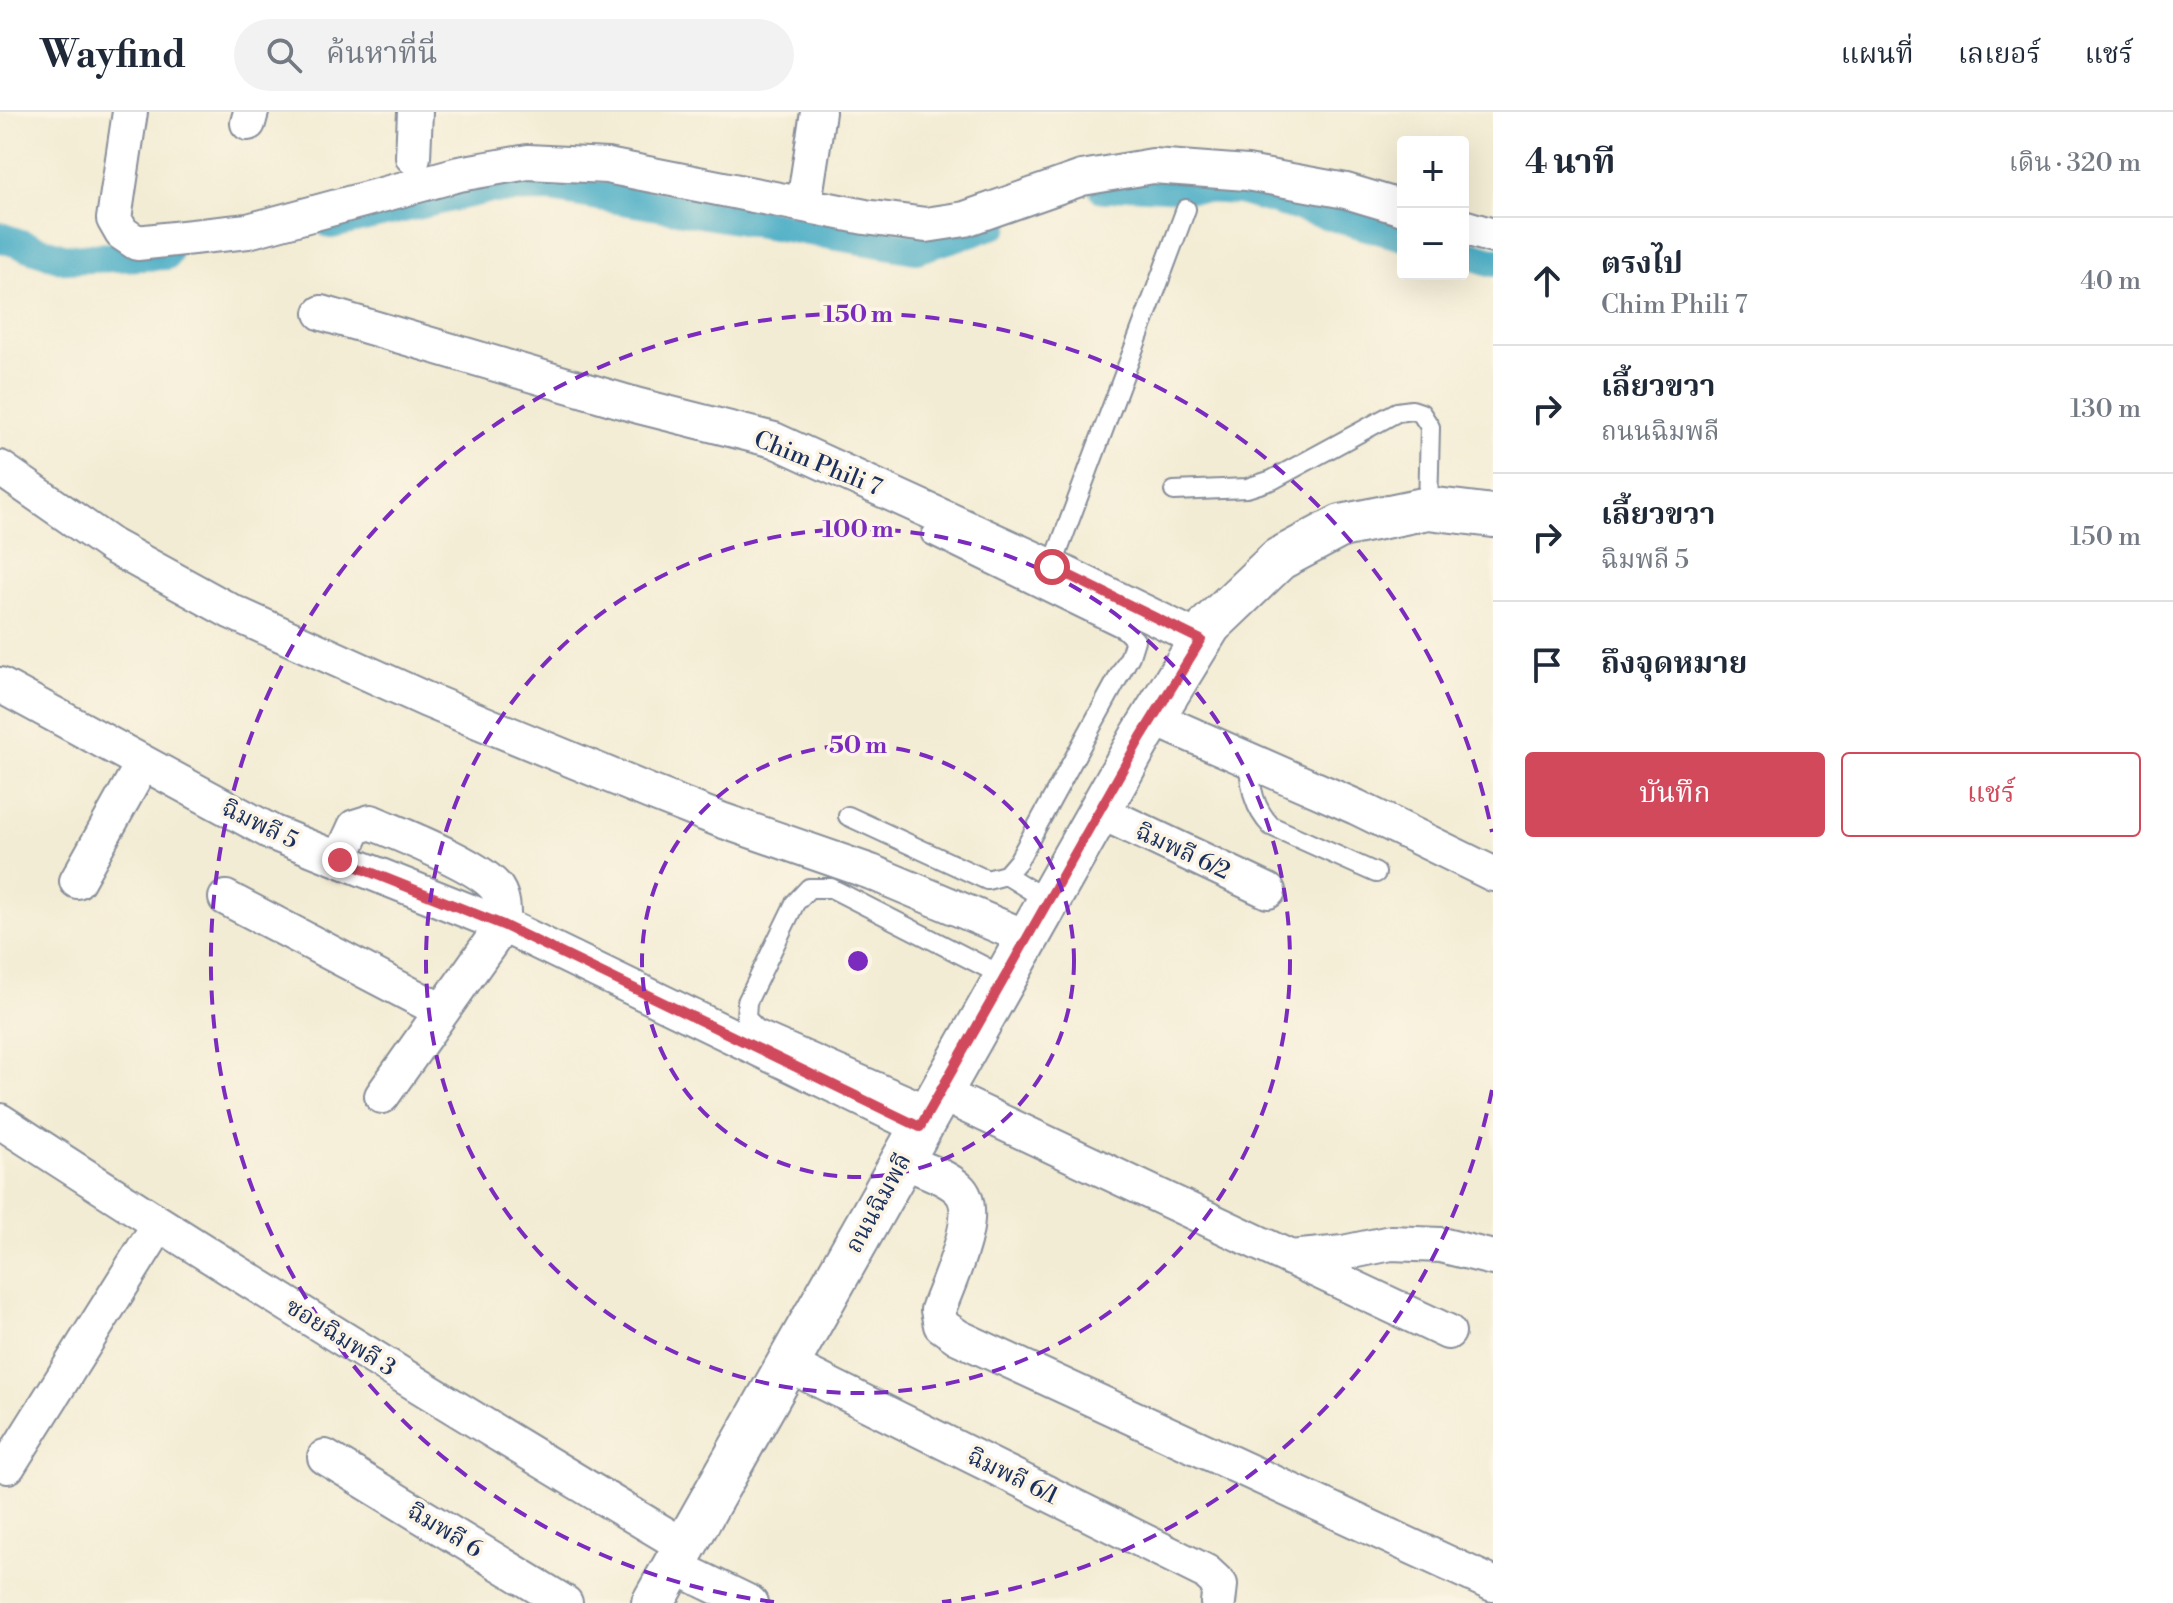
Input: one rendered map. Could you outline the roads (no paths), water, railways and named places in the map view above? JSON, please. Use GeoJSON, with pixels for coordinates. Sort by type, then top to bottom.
{"type":"FeatureCollection","features":[{"type":"Feature","properties":{"kind":"street"},"geometry":{"type":"LineString","coordinates":[[130,112],[114,219],[122,233],[137,243],[248,231],[459,174],[528,162],[607,166],[865,217],[926,225],[965,219],[1082,178],[1153,166],[1247,173],[1346,191],[1397,206]]}},
{"type":"Feature","properties":{"kind":"street"},"geometry":{"type":"LineString","coordinates":[[413,157],[415,112]]}},
{"type":"Feature","properties":{"kind":"street"},"geometry":{"type":"LineString","coordinates":[[804,203],[818,112]]}},
{"type":"Feature","properties":{"kind":"street"},"geometry":{"type":"LineString","coordinates":[[1469,229],[1493,236]]}},
{"type":"Feature","properties":{"kind":"street","name":"Chim Phili 7"},"geometry":{"type":"LineString","coordinates":[[322,313],[639,406],[774,440],[1052,567],[1201,640]]}},
{"type":"Feature","properties":{"kind":"street"},"geometry":{"type":"LineString","coordinates":[[0,468],[112,546],[232,612],[427,700],[650,792],[871,872],[1028,938]]}},
{"type":"Feature","properties":{"kind":"street","name":"ถนนฉิมพลี"},"geometry":{"type":"LineString","coordinates":[[653,1603],[1099,811],[1210,625],[1279,559],[1341,526],[1428,508],[1493,516]]}},
{"type":"Feature","properties":{"kind":"street","name":"ฉิมพลี 5"},"geometry":{"type":"LineString","coordinates":[[0,685],[273,833],[503,925],[924,1122]]}},
{"type":"Feature","properties":{"kind":"street"},"geometry":{"type":"LineString","coordinates":[[1153,718],[1356,807],[1493,874]]}},
{"type":"Feature","properties":{"kind":"street"},"geometry":{"type":"LineString","coordinates":[[77,881],[143,763]]}},
{"type":"Feature","properties":{"kind":"street","name":"ฉิมพลี 6/2"},"geometry":{"type":"LineString","coordinates":[[1099,811],[1268,891]]}},
{"type":"Feature","properties":{"kind":"street"},"geometry":{"type":"LineString","coordinates":[[340,860],[355,827],[371,822],[476,871],[496,887],[503,902],[503,925],[382,1096]]}},
{"type":"Feature","properties":{"kind":"street"},"geometry":{"type":"LineString","coordinates":[[226,898],[442,1011]]}},
{"type":"Feature","properties":{"kind":"street","name":"ซอยฉิมพลี 3"},"geometry":{"type":"LineString","coordinates":[[0,1121],[159,1225],[490,1430],[750,1603]]}},
{"type":"Feature","properties":{"kind":"street"},"geometry":{"type":"LineString","coordinates":[[924,1122],[1290,1258],[1448,1332]]}},
{"type":"Feature","properties":{"kind":"street"},"geometry":{"type":"LineString","coordinates":[[924,1122],[956,1186],[968,1199],[969,1222],[938,1310],[941,1325],[958,1337],[1493,1584]]}},
{"type":"Feature","properties":{"kind":"street"},"geometry":{"type":"LineString","coordinates":[[8,1466],[159,1225]]}},
{"type":"Feature","properties":{"kind":"street"},"geometry":{"type":"LineString","coordinates":[[1290,1258],[1343,1253],[1391,1243],[1441,1245],[1493,1258]]}},
{"type":"Feature","properties":{"kind":"street","name":"ฉิมพลี 6/1"},"geometry":{"type":"LineString","coordinates":[[787,1364],[1206,1572],[1220,1585],[1218,1603]]}},
{"type":"Feature","properties":{"kind":"street","name":"ฉิมพลี 6"},"geometry":{"type":"LineString","coordinates":[[325,1457],[565,1603]]}},
{"type":"Feature","properties":{"kind":"lane"},"geometry":{"type":"LineString","coordinates":[[1052,567],[1186,209]]}},
{"type":"Feature","properties":{"kind":"lane"},"geometry":{"type":"LineString","coordinates":[[1174,491],[1247,488],[1272,480],[1397,412],[1412,410],[1421,413],[1430,427],[1428,508]]}},
{"type":"Feature","properties":{"kind":"lane"},"geometry":{"type":"LineString","coordinates":[[848,816],[987,880],[1006,875],[1018,861],[1130,656],[1135,640],[1124,629],[931,535]]}},
{"type":"Feature","properties":{"kind":"lane"},"geometry":{"type":"LineString","coordinates":[[1248,760],[1252,796],[1260,814],[1271,826],[1376,873]]}},
{"type":"Feature","properties":{"kind":"lane"},"geometry":{"type":"LineString","coordinates":[[1006,875],[1048,901]]}},
{"type":"Feature","properties":{"kind":"lane"},"geometry":{"type":"LineString","coordinates":[[924,1122],[757,1029],[746,1018],[747,1002],[795,903],[809,888],[831,888],[1007,978]]}},
{"type":"Feature","properties":{"kind":"waterway"},"geometry":{"type":"LineString","coordinates":[[1104,189],[1128,184],[1239,190],[1397,234]]}},
{"type":"Feature","properties":{"kind":"waterway"},"geometry":{"type":"LineString","coordinates":[[331,224],[487,189],[551,188],[916,249],[995,224]]}},
{"type":"Feature","properties":{"kind":"waterway"},"geometry":{"type":"LineString","coordinates":[[0,237],[65,259],[166,255]]}},
{"type":"Feature","properties":{"kind":"waterway"},"geometry":{"type":"LineString","coordinates":[[1469,255],[1493,262]]}}]}
